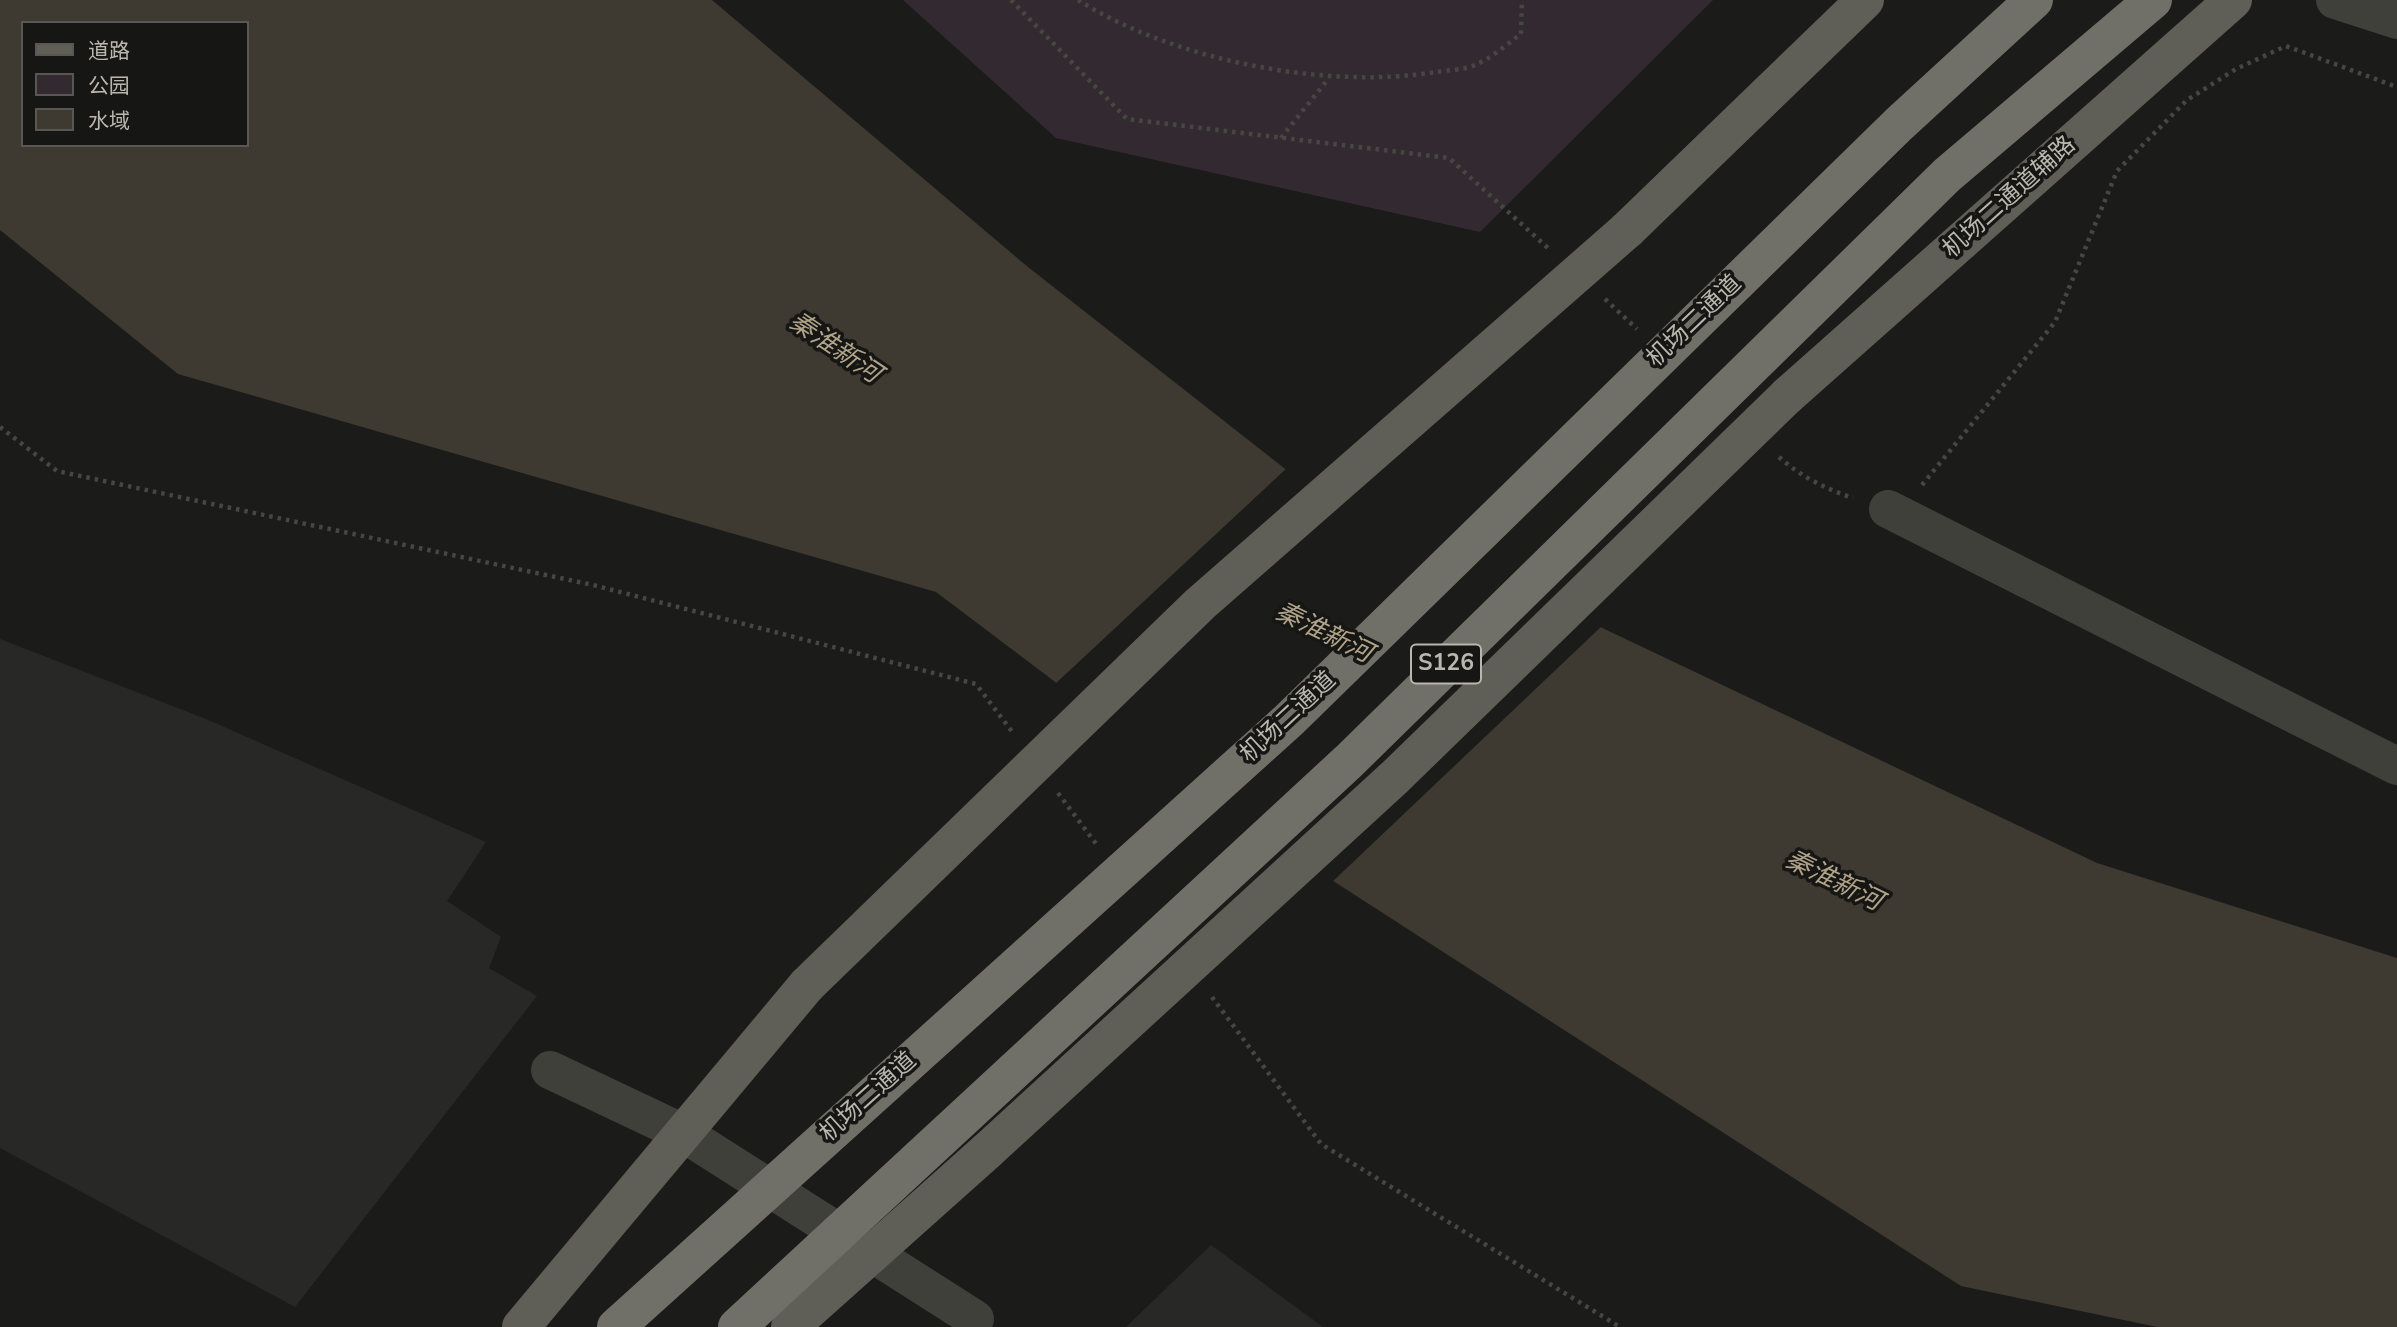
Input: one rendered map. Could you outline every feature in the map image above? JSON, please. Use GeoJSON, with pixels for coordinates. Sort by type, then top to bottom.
{"type":"FeatureCollection","features":[{"type":"Feature","properties":{"kind":"highway","name":"机场二通道"},"geometry":{"type":"LineString","coordinates":[[616,1327],[1289,720],[1889,134],[2034,0]]}},
{"type":"Feature","properties":{"kind":"highway","name":"S126"},"geometry":{"type":"LineString","coordinates":[[737,1327],[1349,761],[1947,175],[2153,0]]}},
{"type":"Feature","properties":{"kind":"main road"},"geometry":{"type":"LineString","coordinates":[[521,1327],[807,985],[1200,604],[1627,230],[1865,0]]}},
{"type":"Feature","properties":{"kind":"main road","name":"机场二通道辅路"},"geometry":{"type":"LineString","coordinates":[[790,1327],[987,1151],[1395,777],[1787,396],[2233,0]]}},
{"type":"Feature","properties":{"kind":"street"},"geometry":{"type":"LineString","coordinates":[[2334,0],[2397,20]]}},
{"type":"Feature","properties":{"kind":"street"},"geometry":{"type":"LineString","coordinates":[[1888,509],[2397,766]]}},
{"type":"Feature","properties":{"kind":"street"},"geometry":{"type":"LineString","coordinates":[[550,1070],[682,1133],[975,1319]]}},
{"type":"Feature","properties":{"kind":"path"},"geometry":{"type":"LineString","coordinates":[[1078,0],[1097,12],[1179,49],[1329,78],[1418,75],[1476,66],[1521,34],[1522,0]]}},
{"type":"Feature","properties":{"kind":"path"},"geometry":{"type":"LineString","coordinates":[[1281,138],[1329,78]]}},
{"type":"Feature","properties":{"kind":"path"},"geometry":{"type":"LineString","coordinates":[[0,427],[57,471],[593,585],[976,684],[1017,738]]}},
{"type":"Feature","properties":{"kind":"path"},"geometry":{"type":"LineString","coordinates":[[1050,782],[1099,848]]}},
{"type":"Feature","properties":{"kind":"path"},"geometry":{"type":"LineString","coordinates":[[1206,990],[1321,1144],[1620,1327]]}},
{"type":"Feature","properties":{"kind":"shaded area"},"geometry":{"type":"Polygon","coordinates":[[[0,639],[206,719],[486,842],[447,901],[501,937],[489,968],[537,996],[295,1307],[0,1148],[0,639]]]}},
{"type":"Feature","properties":{"kind":"shaded area"},"geometry":{"type":"Polygon","coordinates":[[[1211,1245],[1323,1327],[1126,1327],[1211,1245]]]}},
{"type":"Feature","properties":{"kind":"green space"},"geometry":{"type":"Polygon","coordinates":[[[903,0],[1713,0],[1480,232],[1056,138],[903,0]]]}},
{"type":"Feature","properties":{"kind":"water","name":"秦淮新河"},"geometry":{"type":"Polygon","coordinates":[[[0,0],[712,0],[1028,267],[1312,490],[2097,863],[2397,958],[2397,1327],[2157,1327],[1961,1286],[1234,817],[936,592],[178,374],[0,230],[0,0]]]}},
{"type":"Feature","properties":{"kind":"pier"},"geometry":{"type":"Polygon","coordinates":[[[1288,467],[1314,487],[1603,625],[1330,884],[1231,820],[1054,685],[1288,467]]]}}]}
